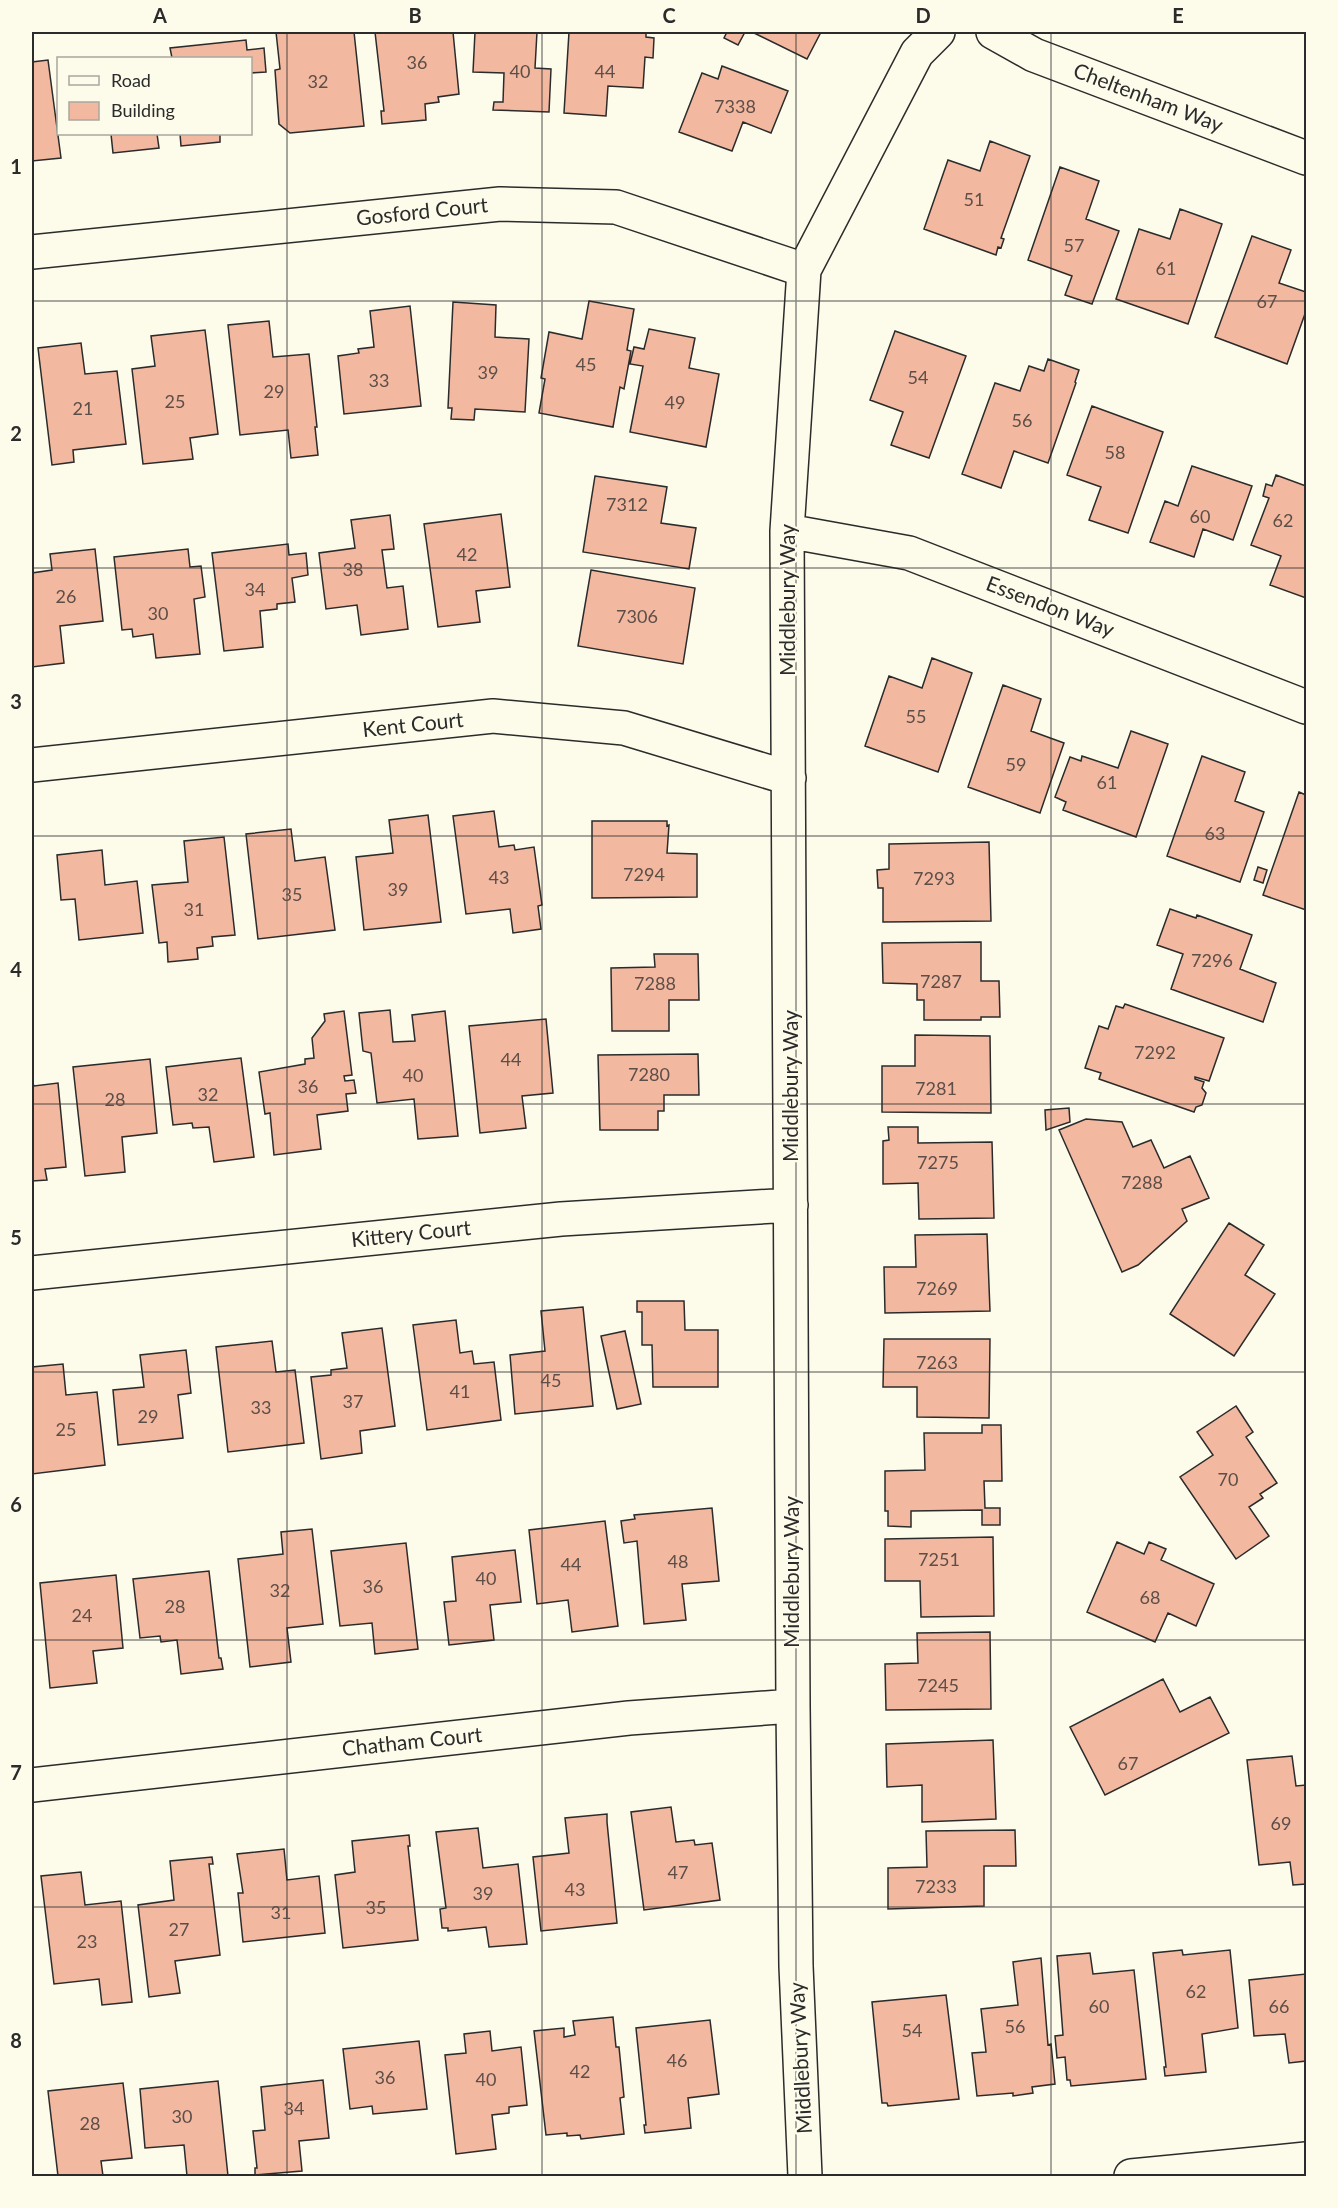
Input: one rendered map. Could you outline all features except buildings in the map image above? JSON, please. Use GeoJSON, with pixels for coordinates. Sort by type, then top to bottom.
{"type":"FeatureCollection","features":[{"type":"Feature","properties":{"kind":"street","name":"Middlebury Way"},"geometry":{"type":"LineString","coordinates":[[805,2176],[796,1966],[793,1706],[787,531],[804,270],[917,52],[938,32]]}},
{"type":"Feature","properties":{"kind":"street","name":"Cheltenham Way"},"geometry":{"type":"LineString","coordinates":[[993,32],[1034,55],[1306,158]]}},
{"type":"Feature","properties":{"kind":"street","name":"Gosford Court"},"geometry":{"type":"LineString","coordinates":[[32,252],[500,204],[616,207],[804,270]]}},
{"type":"Feature","properties":{"kind":"street","name":"Essendon Way"},"geometry":{"type":"LineString","coordinates":[[787,531],[909,553],[1306,707]]}},
{"type":"Feature","properties":{"kind":"street","name":"Kent Court"},"geometry":{"type":"LineString","coordinates":[[32,765],[493,716],[624,728],[789,778]]}},
{"type":"Feature","properties":{"kind":"street","name":"Kittery Court"},"geometry":{"type":"LineString","coordinates":[[32,1273],[561,1219],[791,1204]]}},
{"type":"Feature","properties":{"kind":"street","name":"Chatham Court"},"geometry":{"type":"LineString","coordinates":[[32,1785],[617,1719],[793,1706]]}},
{"type":"Feature","properties":{"kind":"street"},"geometry":{"type":"LineString","coordinates":[[1131,2176],[1306,2159]]}}]}
